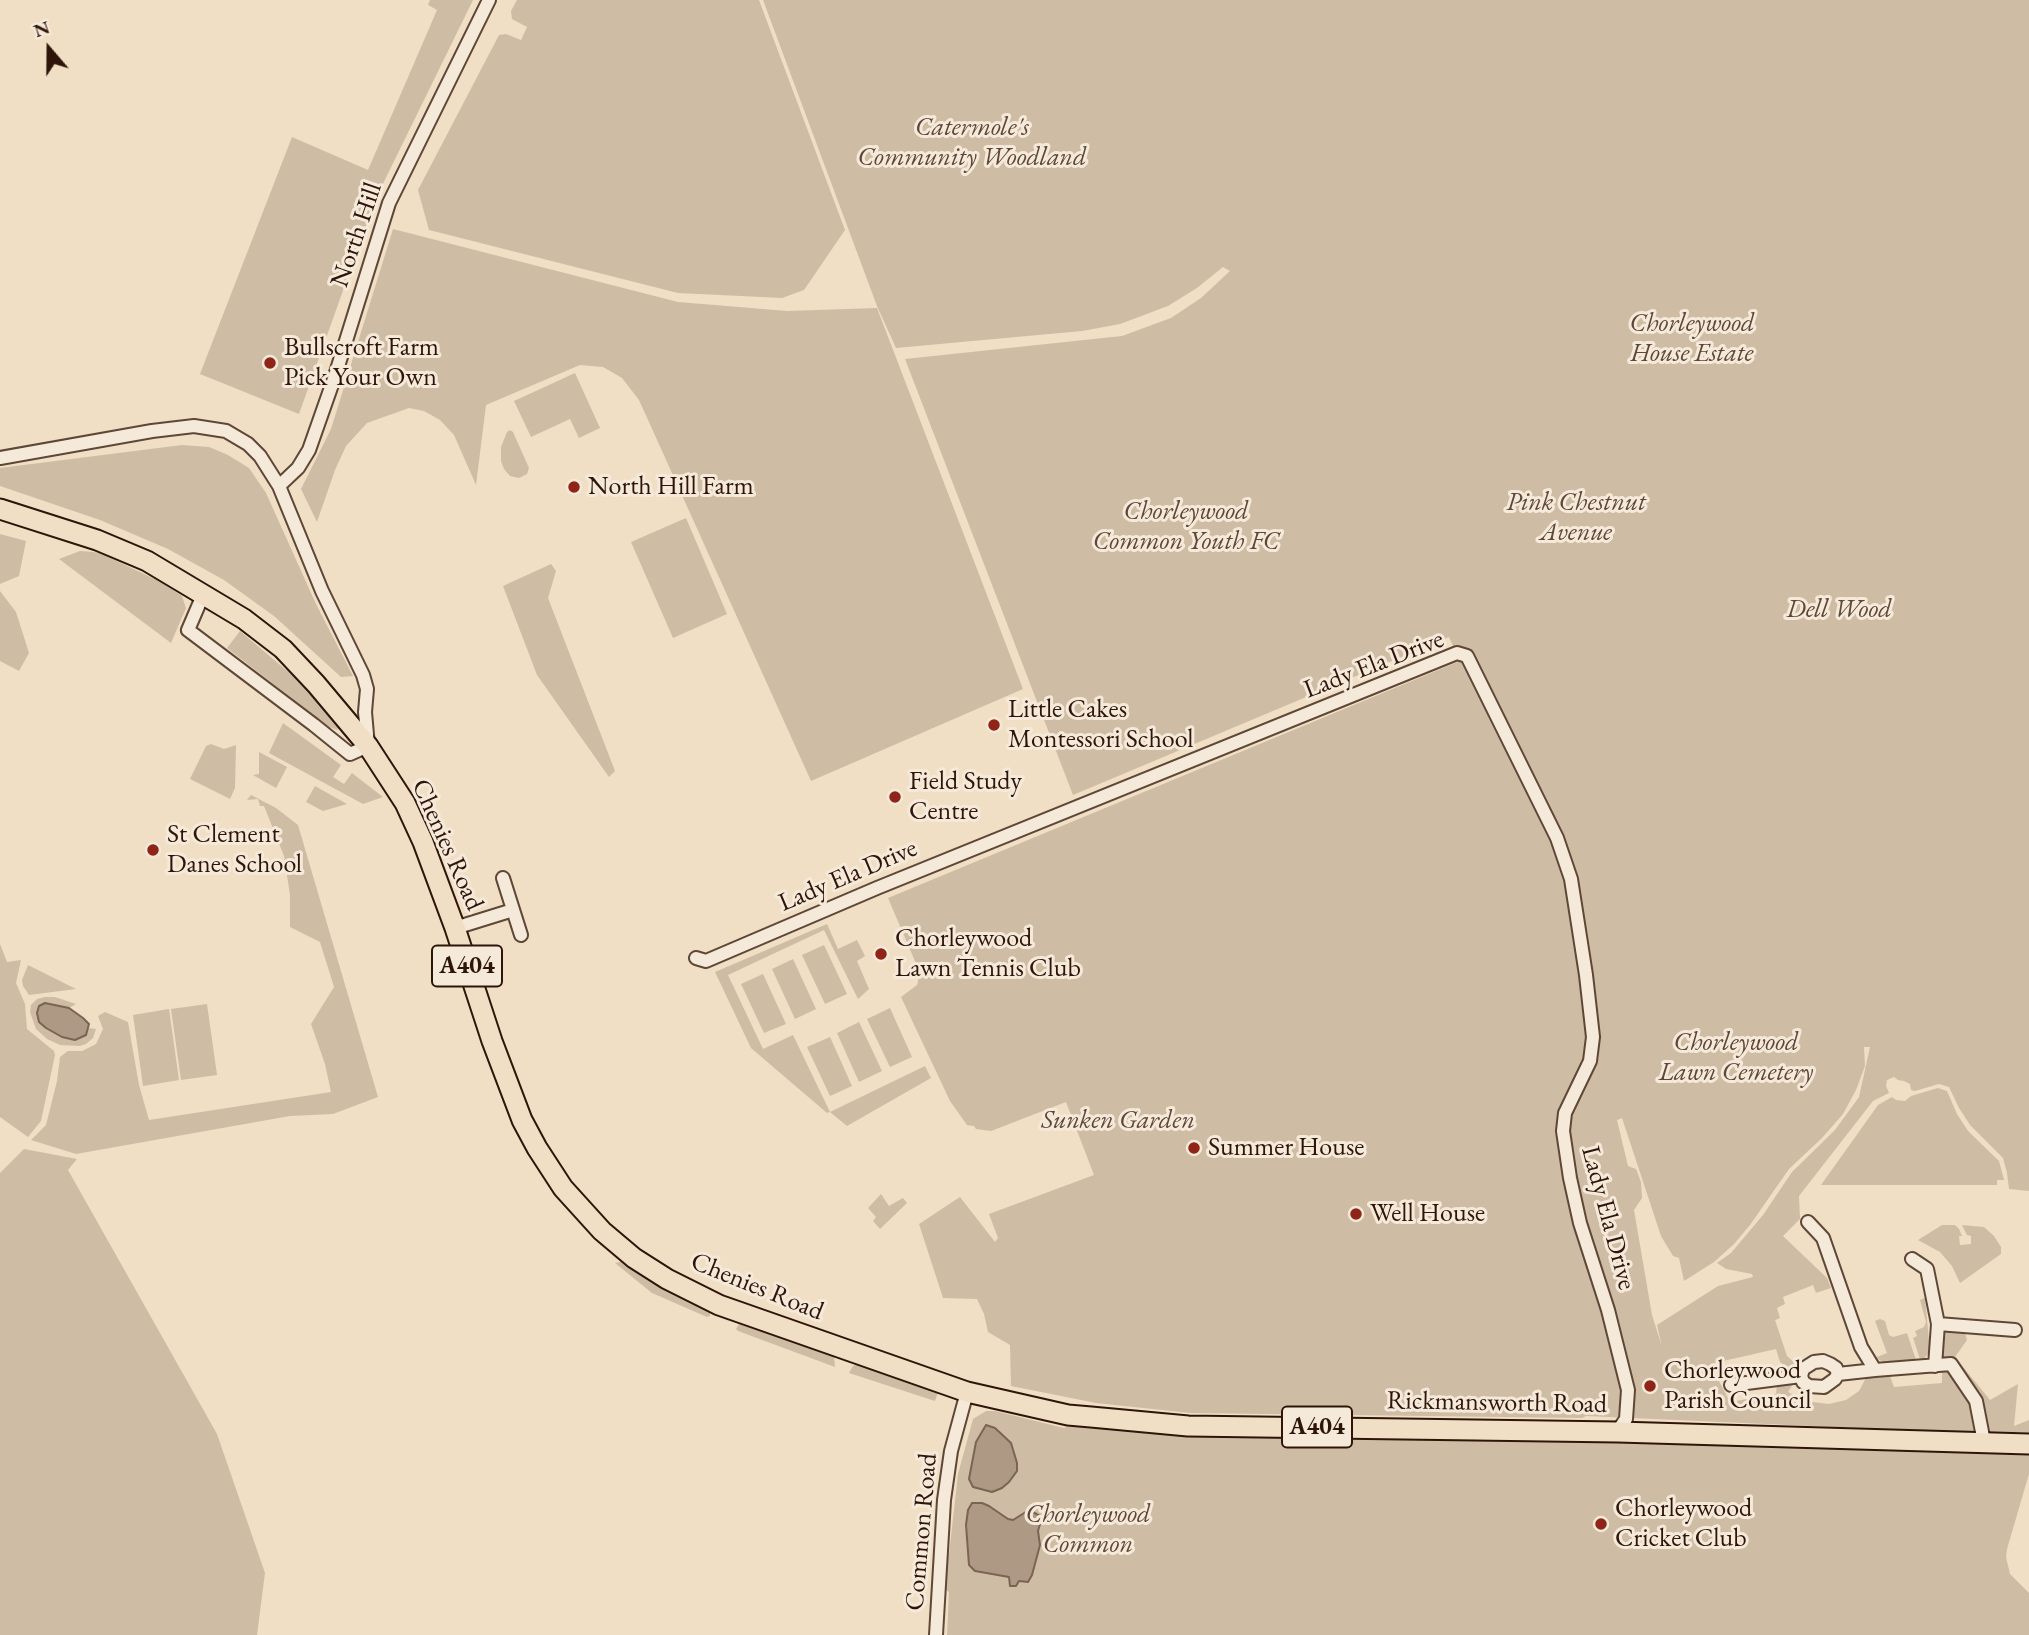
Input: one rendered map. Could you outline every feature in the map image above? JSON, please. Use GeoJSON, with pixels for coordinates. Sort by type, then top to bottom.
{"type":"FeatureCollection","features":[{"type":"Feature","properties":{"kind":"main road","name":"Chenies Road"},"geometry":{"type":"LineString","coordinates":[[0,509],[97,540],[147,561],[244,620],[283,649],[368,746],[405,803],[423,842],[522,1120],[563,1188],[602,1231],[634,1258],[667,1279],[719,1305],[967,1392]]}},
{"type":"Feature","properties":{"kind":"main road","name":"Rickmansworth Road"},"geometry":{"type":"LineString","coordinates":[[967,1392],[1068,1415],[1188,1426],[1617,1432],[2029,1444]]}},
{"type":"Feature","properties":{"kind":"street","name":"North Hill"},"geometry":{"type":"LineString","coordinates":[[279,486],[298,468],[309,450],[389,203],[489,0]]}},
{"type":"Feature","properties":{"kind":"street"},"geometry":{"type":"LineString","coordinates":[[0,458],[194,426],[226,431],[248,444],[260,456],[279,486],[322,591],[363,675],[367,689],[365,723],[368,746],[350,754],[188,631],[204,595]]}},
{"type":"Feature","properties":{"kind":"street","name":"Lady Ela Drive"},"geometry":{"type":"LineString","coordinates":[[696,958],[706,961],[877,888],[1457,653],[1467,656],[1557,838],[1571,879],[1593,1037],[1590,1061],[1565,1112],[1563,1131],[1580,1223],[1611,1319],[1628,1390],[1626,1419],[1617,1432]]}},
{"type":"Feature","properties":{"kind":"street"},"geometry":{"type":"LineString","coordinates":[[503,878],[522,934]]}},
{"type":"Feature","properties":{"kind":"street"},"geometry":{"type":"LineString","coordinates":[[455,928],[513,910]]}},
{"type":"Feature","properties":{"kind":"street"},"geometry":{"type":"LineString","coordinates":[[1808,1222],[1823,1238],[1861,1347],[1875,1370]]}},
{"type":"Feature","properties":{"kind":"street"},"geometry":{"type":"LineString","coordinates":[[1912,1259],[1927,1269],[1938,1324],[1935,1366]]}},
{"type":"Feature","properties":{"kind":"street"},"geometry":{"type":"LineString","coordinates":[[1938,1324],[2015,1330]]}},
{"type":"Feature","properties":{"kind":"street"},"geometry":{"type":"LineString","coordinates":[[1838,1374],[1836,1368],[1823,1362],[1806,1365],[1801,1370],[1803,1382],[1809,1386],[1824,1387],[1838,1374],[1951,1364],[1976,1401],[1984,1442]]}},
{"type":"Feature","properties":{"kind":"street"},"geometry":{"type":"LineString","coordinates":[[1731,1385],[1801,1376]]}},
{"type":"Feature","properties":{"kind":"street","name":"Common Road"},"geometry":{"type":"LineString","coordinates":[[936,1635],[944,1500],[951,1451],[967,1392]]}},
{"type":"Feature","properties":{"kind":"green space"},"geometry":{"type":"Polygon","coordinates":[[[430,0],[473,0],[376,198],[299,414],[200,374],[292,137],[368,170],[437,10],[428,5],[430,0]]]}},
{"type":"Feature","properties":{"kind":"green space"},"geometry":{"type":"Polygon","coordinates":[[[517,0],[759,0],[845,230],[804,290],[782,298],[678,293],[429,230],[418,190],[499,35],[506,34],[521,40],[527,27],[512,19],[511,11],[517,0]]]}},
{"type":"Feature","properties":{"kind":"green space","name":"Chorleywood House Estate"},"geometry":{"type":"Polygon","coordinates":[[[763,0],[2029,0],[2029,1191],[2009,1189],[2003,1158],[1970,1125],[1949,1087],[1939,1084],[1915,1091],[1911,1090],[1910,1084],[1894,1077],[1887,1080],[1889,1093],[1873,1101],[1799,1196],[1800,1219],[1783,1236],[1827,1278],[1831,1288],[1816,1293],[1813,1285],[1783,1297],[1785,1304],[1777,1308],[1780,1318],[1775,1320],[1787,1356],[1797,1365],[1792,1371],[1780,1362],[1776,1349],[1710,1364],[1730,1402],[1776,1394],[1777,1385],[1793,1384],[1788,1392],[1805,1401],[1829,1404],[1846,1400],[1859,1391],[1866,1378],[1890,1376],[1894,1387],[1942,1383],[1942,1332],[1965,1333],[1967,1340],[1955,1357],[1990,1400],[2018,1384],[2014,1426],[2029,1420],[2029,1433],[2014,1432],[2013,1435],[1586,1416],[1190,1413],[1096,1403],[1011,1386],[1010,1345],[988,1332],[977,1299],[943,1298],[919,1224],[960,1197],[995,1242],[998,1238],[989,1214],[1094,1175],[1066,1102],[991,1131],[967,1125],[950,1101],[901,997],[917,985],[920,973],[888,898],[1460,661],[1449,637],[1073,795],[905,359],[1122,336],[1171,318],[1201,298],[1230,271],[1223,267],[1168,306],[1120,324],[1082,331],[896,348],[877,306],[763,0]],[[1864,1047],[1865,1066],[1843,1114],[1789,1169],[1734,1244],[1714,1262],[1684,1281],[1679,1258],[1673,1256],[1661,1236],[1622,1118],[1617,1120],[1628,1166],[1636,1169],[1641,1182],[1642,1198],[1634,1210],[1652,1315],[1662,1347],[1657,1325],[1718,1286],[1753,1277],[1752,1274],[1726,1269],[1717,1263],[1731,1253],[1763,1215],[1792,1172],[1835,1130],[1859,1097],[1870,1047],[1864,1047]]]}},
{"type":"Feature","properties":{"kind":"green space"},"geometry":{"type":"Polygon","coordinates":[[[393,229],[678,302],[787,311],[877,308],[1023,689],[811,781],[639,400],[622,378],[603,367],[580,365],[486,405],[476,485],[454,435],[440,420],[424,411],[409,408],[367,423],[346,446],[317,522],[301,489],[331,429],[393,229]]]}},
{"type":"Feature","properties":{"kind":"green space"},"geometry":{"type":"Polygon","coordinates":[[[575,373],[600,428],[579,438],[570,419],[531,437],[514,401],[575,373]]]}},
{"type":"Feature","properties":{"kind":"green space"},"geometry":{"type":"Polygon","coordinates":[[[510,430],[529,468],[527,474],[519,478],[510,476],[501,461],[501,447],[510,430]]]}},
{"type":"Feature","properties":{"kind":"green space"},"geometry":{"type":"Polygon","coordinates":[[[182,445],[209,447],[249,468],[266,493],[316,604],[353,676],[341,677],[274,616],[224,580],[168,549],[100,520],[0,486],[0,468],[182,445]]]}},
{"type":"Feature","properties":{"kind":"green space"},"geometry":{"type":"Polygon","coordinates":[[[686,518],[727,614],[673,638],[631,542],[686,518]]]}},
{"type":"Feature","properties":{"kind":"green space"},"geometry":{"type":"Polygon","coordinates":[[[0,534],[26,541],[19,576],[0,584],[0,534]]]}},
{"type":"Feature","properties":{"kind":"green space"},"geometry":{"type":"Polygon","coordinates":[[[80,551],[104,555],[161,582],[182,596],[186,608],[171,643],[59,559],[80,551]]]}},
{"type":"Feature","properties":{"kind":"green space"},"geometry":{"type":"Polygon","coordinates":[[[551,564],[556,571],[548,598],[615,771],[609,777],[537,675],[503,586],[551,564]]]}},
{"type":"Feature","properties":{"kind":"green space"},"geometry":{"type":"Polygon","coordinates":[[[0,591],[16,612],[29,653],[19,671],[0,661],[0,591]]]}},
{"type":"Feature","properties":{"kind":"green space"},"geometry":{"type":"Polygon","coordinates":[[[240,631],[299,681],[337,722],[338,730],[329,727],[227,648],[240,631]]]}},
{"type":"Feature","properties":{"kind":"green space"},"geometry":{"type":"Polygon","coordinates":[[[283,723],[341,765],[333,777],[344,784],[352,773],[383,797],[363,804],[269,753],[283,723]]]}},
{"type":"Feature","properties":{"kind":"green space"},"geometry":{"type":"Polygon","coordinates":[[[211,744],[224,749],[236,745],[235,788],[230,799],[190,779],[206,746],[211,744]]]}},
{"type":"Feature","properties":{"kind":"green space"},"geometry":{"type":"Polygon","coordinates":[[[259,752],[287,767],[276,788],[253,775],[259,774],[259,752]]]}},
{"type":"Feature","properties":{"kind":"green space"},"geometry":{"type":"Polygon","coordinates":[[[315,786],[347,804],[323,811],[306,802],[315,786]]]}},
{"type":"Feature","properties":{"kind":"green space"},"geometry":{"type":"Polygon","coordinates":[[[251,795],[276,808],[298,825],[378,1097],[333,1114],[290,1116],[76,1154],[31,1140],[46,1125],[60,1057],[68,1051],[82,1051],[96,1044],[103,1029],[98,1016],[105,1012],[128,1022],[139,1085],[149,1120],[331,1092],[325,1064],[311,1024],[334,987],[320,942],[290,927],[290,895],[284,856],[264,806],[260,806],[258,799],[247,800],[251,795]]]}},
{"type":"Feature","properties":{"kind":"green space"},"geometry":{"type":"Polygon","coordinates":[[[827,924],[838,949],[857,940],[865,956],[857,961],[869,989],[858,999],[824,930],[728,975],[763,1049],[793,1035],[830,1112],[827,1113],[751,1048],[715,972],[827,924]]]}},
{"type":"Feature","properties":{"kind":"green space"},"geometry":{"type":"Polygon","coordinates":[[[0,944],[7,962],[21,960],[16,983],[25,1004],[27,1029],[54,1051],[55,1055],[41,1121],[28,1137],[0,1117],[0,944]]]}},
{"type":"Feature","properties":{"kind":"green space"},"geometry":{"type":"Polygon","coordinates":[[[824,945],[847,994],[825,1004],[802,955],[824,945]]]}},
{"type":"Feature","properties":{"kind":"green space"},"geometry":{"type":"Polygon","coordinates":[[[793,959],[816,1009],[795,1019],[772,969],[793,959]]]}},
{"type":"Feature","properties":{"kind":"green space"},"geometry":{"type":"Polygon","coordinates":[[[28,965],[76,989],[29,995],[22,980],[28,965]]]}},
{"type":"Feature","properties":{"kind":"green space"},"geometry":{"type":"Polygon","coordinates":[[[763,974],[786,1024],[764,1033],[741,984],[763,974]]]}},
{"type":"Feature","properties":{"kind":"green space"},"geometry":{"type":"Polygon","coordinates":[[[55,997],[76,1004],[69,1008],[57,1005],[88,1031],[88,1028],[96,1029],[93,1038],[80,1046],[60,1045],[47,1039],[36,1029],[30,1012],[31,1005],[37,999],[55,997]]]}},
{"type":"Feature","properties":{"kind":"green space"},"geometry":{"type":"Polygon","coordinates":[[[207,1004],[217,1075],[181,1080],[171,1009],[207,1004]]]}},
{"type":"Feature","properties":{"kind":"green space"},"geometry":{"type":"Polygon","coordinates":[[[890,1008],[912,1057],[890,1067],[867,1019],[890,1008]]]}},
{"type":"Feature","properties":{"kind":"green space"},"geometry":{"type":"Polygon","coordinates":[[[169,1009],[179,1080],[143,1086],[133,1015],[169,1009]]]}},
{"type":"Feature","properties":{"kind":"green space"},"geometry":{"type":"Polygon","coordinates":[[[859,1022],[882,1071],[859,1082],[837,1033],[859,1022]]]}},
{"type":"Feature","properties":{"kind":"green space"},"geometry":{"type":"Polygon","coordinates":[[[830,1037],[852,1086],[830,1096],[807,1047],[830,1037]]]}},
{"type":"Feature","properties":{"kind":"green space"},"geometry":{"type":"Polygon","coordinates":[[[925,1066],[931,1078],[847,1126],[830,1112],[925,1066]]]}},
{"type":"Feature","properties":{"kind":"green space"},"geometry":{"type":"Polygon","coordinates":[[[1938,1088],[1947,1091],[1968,1131],[1999,1161],[2004,1180],[1997,1180],[1997,1185],[1821,1185],[1878,1105],[1892,1097],[1905,1101],[1911,1096],[1938,1088]]]}},
{"type":"Feature","properties":{"kind":"green space"},"geometry":{"type":"Polygon","coordinates":[[[24,1149],[77,1159],[68,1170],[217,1434],[265,1573],[257,1635],[0,1635],[0,1173],[24,1149]]]}},
{"type":"Feature","properties":{"kind":"green space"},"geometry":{"type":"Polygon","coordinates":[[[881,1194],[889,1206],[903,1198],[907,1203],[880,1229],[873,1221],[876,1217],[868,1208],[881,1194]]]}},
{"type":"Feature","properties":{"kind":"green space"},"geometry":{"type":"Polygon","coordinates":[[[1942,1225],[1955,1225],[1959,1229],[1962,1236],[1959,1236],[1960,1245],[1971,1244],[1971,1236],[1967,1235],[1962,1225],[1984,1227],[2001,1247],[2001,1254],[1960,1283],[1952,1266],[1940,1252],[1918,1240],[1942,1225]]]}},
{"type":"Feature","properties":{"kind":"green space"},"geometry":{"type":"Polygon","coordinates":[[[625,1261],[663,1288],[710,1311],[710,1316],[652,1293],[615,1263],[625,1261]]]}},
{"type":"Feature","properties":{"kind":"green space"},"geometry":{"type":"Polygon","coordinates":[[[1925,1298],[1930,1351],[1924,1359],[1920,1359],[1913,1338],[1917,1336],[1915,1331],[1924,1327],[1926,1322],[1920,1300],[1925,1298]]]}},
{"type":"Feature","properties":{"kind":"green space"},"geometry":{"type":"Polygon","coordinates":[[[1875,1321],[1885,1321],[1889,1335],[1893,1337],[1907,1333],[1916,1360],[1885,1363],[1878,1359],[1877,1357],[1887,1353],[1875,1321]]]}},
{"type":"Feature","properties":{"kind":"green space"},"geometry":{"type":"Polygon","coordinates":[[[739,1324],[834,1356],[835,1367],[738,1331],[736,1329],[739,1324]]]}},
{"type":"Feature","properties":{"kind":"green space"},"geometry":{"type":"Polygon","coordinates":[[[858,1364],[938,1392],[935,1401],[849,1373],[853,1366],[858,1364]]]}},
{"type":"Feature","properties":{"kind":"green space","name":"Chorleywood Common"},"geometry":{"type":"Polygon","coordinates":[[[986,1411],[1064,1428],[1073,1425],[1098,1425],[1756,1441],[2027,1453],[2029,1474],[2006,1557],[2010,1574],[2029,1593],[2029,1635],[947,1635],[947,1556],[958,1474],[973,1419],[986,1411]]]}},
{"type":"Feature","properties":{"kind":"shaded area"},"geometry":{"type":"Polygon","coordinates":[[[45,1003],[69,1008],[83,1018],[89,1024],[86,1035],[75,1040],[62,1037],[46,1028],[39,1022],[37,1013],[39,1006],[45,1003]]]}},
{"type":"Feature","properties":{"kind":"shaded area"},"geometry":{"type":"Polygon","coordinates":[[[986,1425],[995,1428],[1011,1443],[1017,1463],[1017,1471],[1009,1482],[992,1492],[973,1487],[969,1479],[976,1442],[986,1425]]]}},
{"type":"Feature","properties":{"kind":"shaded area"},"geometry":{"type":"Polygon","coordinates":[[[972,1503],[982,1503],[1013,1520],[1029,1510],[1042,1517],[1038,1531],[1040,1545],[1028,1582],[1019,1581],[1016,1586],[1010,1586],[1009,1577],[975,1571],[969,1565],[966,1525],[972,1503]]]}},
{"type":"Feature","properties":{"kind":"place","name":"Bullscroft Farm Pick Your Own"},"geometry":{"type":"Point","coordinates":[270,363]}},
{"type":"Feature","properties":{"kind":"place","name":"North Hill Farm"},"geometry":{"type":"Point","coordinates":[574,487]}},
{"type":"Feature","properties":{"kind":"place","name":"Little Cakes Montessori School"},"geometry":{"type":"Point","coordinates":[994,725]}},
{"type":"Feature","properties":{"kind":"place","name":"Field Study Centre"},"geometry":{"type":"Point","coordinates":[895,797]}},
{"type":"Feature","properties":{"kind":"place","name":"St Clement Danes School"},"geometry":{"type":"Point","coordinates":[153,850]}},
{"type":"Feature","properties":{"kind":"place","name":"Chorleywood Lawn Tennis Club"},"geometry":{"type":"Point","coordinates":[881,954]}},
{"type":"Feature","properties":{"kind":"place","name":"Summer House"},"geometry":{"type":"Point","coordinates":[1194,1148]}},
{"type":"Feature","properties":{"kind":"place","name":"Well House"},"geometry":{"type":"Point","coordinates":[1356,1214]}},
{"type":"Feature","properties":{"kind":"place","name":"Chorleywood Parish Council"},"geometry":{"type":"Point","coordinates":[1650,1386]}},
{"type":"Feature","properties":{"kind":"place","name":"Chorleywood Cricket Club"},"geometry":{"type":"Point","coordinates":[1601,1524]}},
{"type":"Feature","properties":{"kind":"park label","name":"Catermole's Community Woodland"},"geometry":{"type":"Point","coordinates":[972,143]}},
{"type":"Feature","properties":{"kind":"park label","name":"Pink Chestnut Avenue"},"geometry":{"type":"Point","coordinates":[1576,518]}},
{"type":"Feature","properties":{"kind":"park label","name":"Chorleywood Common Youth FC"},"geometry":{"type":"Point","coordinates":[1186,527]}},
{"type":"Feature","properties":{"kind":"park label","name":"Dell Wood"},"geometry":{"type":"Point","coordinates":[1839,610]}},
{"type":"Feature","properties":{"kind":"park label","name":"Chorleywood Lawn Cemetery"},"geometry":{"type":"Point","coordinates":[1736,1058]}},
{"type":"Feature","properties":{"kind":"park label","name":"Sunken Garden"},"geometry":{"type":"Point","coordinates":[1118,1121]}}]}
